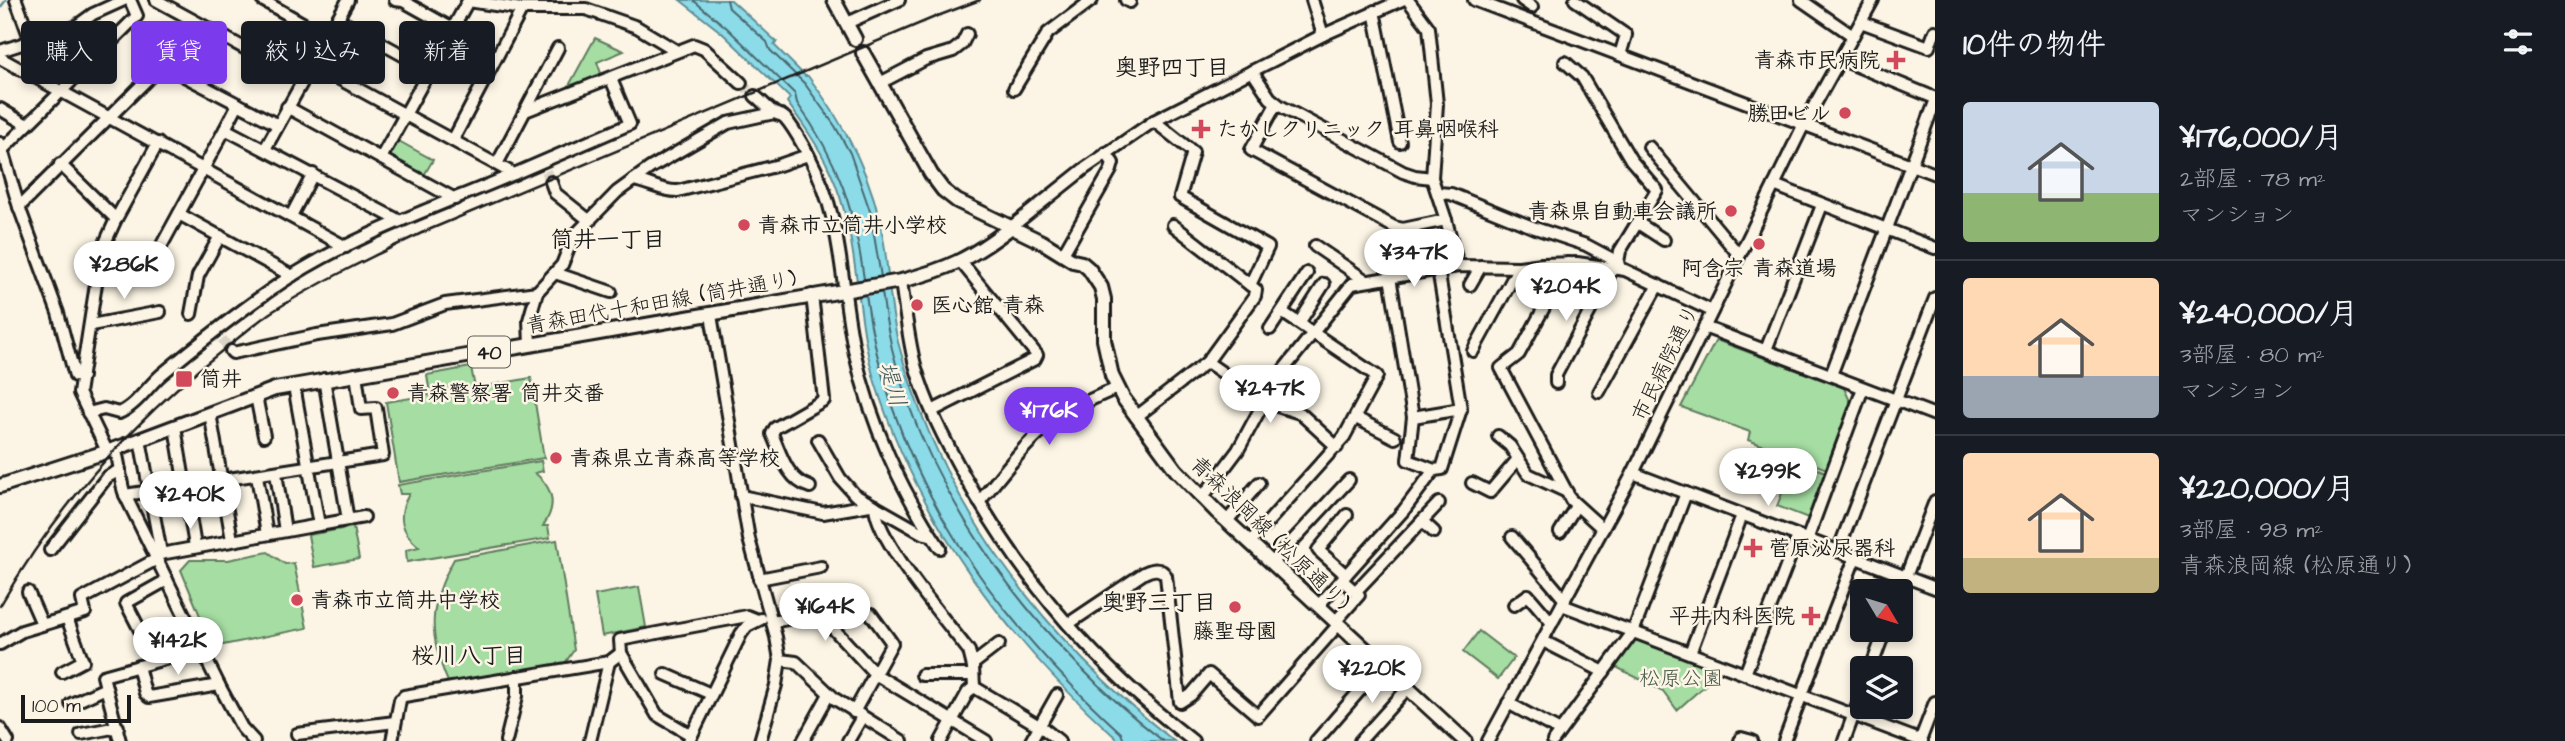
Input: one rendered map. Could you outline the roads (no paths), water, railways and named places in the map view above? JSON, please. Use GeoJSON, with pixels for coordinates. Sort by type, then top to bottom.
{"type":"FeatureCollection","features":[{"type":"Feature","properties":{"kind":"main road"},"geometry":{"type":"LineString","coordinates":[[834,0],[855,39]]}},
{"type":"Feature","properties":{"kind":"main road","name":"青森浪岡線 (松原通り)"},"geometry":{"type":"LineString","coordinates":[[863,53],[943,191],[970,208],[1073,261],[1082,263],[1101,287],[1104,299],[1104,340],[1111,376],[1136,417],[1175,470],[1465,741]]}},
{"type":"Feature","properties":{"kind":"main road","name":"青森田代十和田線 (筒井通り)"},"geometry":{"type":"LineString","coordinates":[[0,486],[111,450],[256,396],[324,379],[711,315],[929,274],[961,262],[1010,228]]}},
{"type":"Feature","properties":{"kind":"street"},"geometry":{"type":"LineString","coordinates":[[16,0],[23,21]]}},
{"type":"Feature","properties":{"kind":"street"},"geometry":{"type":"LineString","coordinates":[[83,21],[93,13],[124,0]]}},
{"type":"Feature","properties":{"kind":"street"},"geometry":{"type":"LineString","coordinates":[[82,376],[75,376],[58,313],[19,207],[1,147],[27,125],[137,16],[130,0]]}},
{"type":"Feature","properties":{"kind":"street"},"geometry":{"type":"LineString","coordinates":[[156,0],[192,21]]}},
{"type":"Feature","properties":{"kind":"street"},"geometry":{"type":"LineString","coordinates":[[262,0],[299,21]]}},
{"type":"Feature","properties":{"kind":"street"},"geometry":{"type":"LineString","coordinates":[[348,0],[337,19],[399,54]]}},
{"type":"Feature","properties":{"kind":"street"},"geometry":{"type":"LineString","coordinates":[[395,0],[402,1],[438,21]]}},
{"type":"Feature","properties":{"kind":"street"},"geometry":{"type":"LineString","coordinates":[[846,23],[899,0]]}},
{"type":"Feature","properties":{"kind":"street"},"geometry":{"type":"LineString","coordinates":[[1014,89],[1048,33],[1091,0]]}},
{"type":"Feature","properties":{"kind":"street"},"geometry":{"type":"LineString","coordinates":[[1312,0],[1323,35]]}},
{"type":"Feature","properties":{"kind":"street"},"geometry":{"type":"LineString","coordinates":[[1010,228],[1106,153],[1154,121],[1323,35],[1402,0]]}},
{"type":"Feature","properties":{"kind":"street"},"geometry":{"type":"LineString","coordinates":[[1408,0],[1429,28],[1437,104],[1432,177],[1458,266]]}},
{"type":"Feature","properties":{"kind":"street"},"geometry":{"type":"LineString","coordinates":[[1474,0],[1935,173]]}},
{"type":"Feature","properties":{"kind":"street"},"geometry":{"type":"LineString","coordinates":[[1522,0],[1532,7]]}},
{"type":"Feature","properties":{"kind":"street"},"geometry":{"type":"LineString","coordinates":[[1575,0],[1626,35],[1620,55]]}},
{"type":"Feature","properties":{"kind":"street"},"geometry":{"type":"LineString","coordinates":[[1801,0],[1853,36]]}},
{"type":"Feature","properties":{"kind":"street","name":"市民病院通り"},"geometry":{"type":"LineString","coordinates":[[1488,741],[1633,473],[1804,124],[1873,0]]}},
{"type":"Feature","properties":{"kind":"street"},"geometry":{"type":"LineString","coordinates":[[457,21],[468,1],[522,9],[586,9],[637,27],[677,51]]}},
{"type":"Feature","properties":{"kind":"street"},"geometry":{"type":"LineString","coordinates":[[453,139],[522,9]]}},
{"type":"Feature","properties":{"kind":"street"},"geometry":{"type":"LineString","coordinates":[[1374,11],[1400,142]]}},
{"type":"Feature","properties":{"kind":"street"},"geometry":{"type":"LineString","coordinates":[[1861,22],[1929,47],[1935,31]]}},
{"type":"Feature","properties":{"kind":"street"},"geometry":{"type":"LineString","coordinates":[[880,83],[926,59],[953,51],[962,44],[967,34]]}},
{"type":"Feature","properties":{"kind":"street"},"geometry":{"type":"LineString","coordinates":[[0,51],[21,44]]}},
{"type":"Feature","properties":{"kind":"street"},"geometry":{"type":"LineString","coordinates":[[525,111],[694,45],[704,49],[741,83]]}},
{"type":"Feature","properties":{"kind":"street"},"geometry":{"type":"LineString","coordinates":[[497,164],[558,48]]}},
{"type":"Feature","properties":{"kind":"street"},"geometry":{"type":"LineString","coordinates":[[0,58],[346,247]]}},
{"type":"Feature","properties":{"kind":"street"},"geometry":{"type":"LineString","coordinates":[[1830,375],[1935,100],[1840,59]]}},
{"type":"Feature","properties":{"kind":"street"},"geometry":{"type":"LineString","coordinates":[[1556,383],[1556,375],[1617,266],[1620,251],[1657,190],[1631,160],[1582,77],[1566,62]]}},
{"type":"Feature","properties":{"kind":"street"},"geometry":{"type":"LineString","coordinates":[[1252,71],[1276,103],[1404,172],[1432,177]]}},
{"type":"Feature","properties":{"kind":"street"},"geometry":{"type":"LineString","coordinates":[[88,413],[99,409],[118,413],[124,410],[152,383],[219,335],[292,276],[346,247],[400,221],[514,174],[546,172],[630,124],[611,79]]}},
{"type":"Feature","properties":{"kind":"street"},"geometry":{"type":"LineString","coordinates":[[19,207],[141,84]]}},
{"type":"Feature","properties":{"kind":"street"},"geometry":{"type":"LineString","coordinates":[[200,84],[278,125]]}},
{"type":"Feature","properties":{"kind":"street"},"geometry":{"type":"LineString","coordinates":[[265,149],[301,84]]}},
{"type":"Feature","properties":{"kind":"street"},"geometry":{"type":"LineString","coordinates":[[348,84],[514,174]]}},
{"type":"Feature","properties":{"kind":"street"},"geometry":{"type":"LineString","coordinates":[[381,158],[423,84]]}},
{"type":"Feature","properties":{"kind":"street"},"geometry":{"type":"LineString","coordinates":[[755,96],[774,113],[786,119],[825,189],[835,221],[856,356],[873,414],[897,472],[940,548]]}},
{"type":"Feature","properties":{"kind":"street"},"geometry":{"type":"LineString","coordinates":[[1276,103],[1251,150],[1394,227],[1403,229],[1446,220]]}},
{"type":"Feature","properties":{"kind":"street"},"geometry":{"type":"LineString","coordinates":[[152,264],[239,104]]}},
{"type":"Feature","properties":{"kind":"street"},"geometry":{"type":"LineString","coordinates":[[287,107],[455,200]]}},
{"type":"Feature","properties":{"kind":"street"},"geometry":{"type":"LineString","coordinates":[[0,109],[27,125]]}},
{"type":"Feature","properties":{"kind":"street"},"geometry":{"type":"LineString","coordinates":[[530,345],[528,320],[537,292],[562,265],[573,237],[617,192],[677,151],[728,123],[774,113]]}},
{"type":"Feature","properties":{"kind":"street"},"geometry":{"type":"LineString","coordinates":[[1154,121],[1193,152],[1180,197],[1268,247],[1250,285]]}},
{"type":"Feature","properties":{"kind":"street"},"geometry":{"type":"LineString","coordinates":[[225,129],[400,221]]}},
{"type":"Feature","properties":{"kind":"street"},"geometry":{"type":"LineString","coordinates":[[158,143],[101,252],[79,393],[111,450],[120,470],[120,481],[125,495],[158,556],[167,580],[219,685],[242,728],[254,741]]}},
{"type":"Feature","properties":{"kind":"street"},"geometry":{"type":"LineString","coordinates":[[1649,147],[1739,256]]}},
{"type":"Feature","properties":{"kind":"street"},"geometry":{"type":"LineString","coordinates":[[1063,254],[1111,170],[1113,163],[1106,153]]}},
{"type":"Feature","properties":{"kind":"street"},"geometry":{"type":"LineString","coordinates":[[632,180],[668,191],[678,191],[808,155]]}},
{"type":"Feature","properties":{"kind":"street"},"geometry":{"type":"LineString","coordinates":[[60,164],[116,219]]}},
{"type":"Feature","properties":{"kind":"street"},"geometry":{"type":"LineString","coordinates":[[546,172],[555,193],[590,221]]}},
{"type":"Feature","properties":{"kind":"street"},"geometry":{"type":"LineString","coordinates":[[291,216],[313,174]]}},
{"type":"Feature","properties":{"kind":"street"},"geometry":{"type":"LineString","coordinates":[[1774,185],[1935,248]]}},
{"type":"Feature","properties":{"kind":"street"},"geometry":{"type":"LineString","coordinates":[[1438,193],[1451,194],[1535,228],[1586,245],[1617,266],[1712,311]]}},
{"type":"Feature","properties":{"kind":"street"},"geometry":{"type":"LineString","coordinates":[[1766,350],[1822,205]]}},
{"type":"Feature","properties":{"kind":"street"},"geometry":{"type":"LineString","coordinates":[[179,214],[292,276]]}},
{"type":"Feature","properties":{"kind":"street"},"geometry":{"type":"LineString","coordinates":[[1638,223],[1664,240]]}},
{"type":"Feature","properties":{"kind":"street"},"geometry":{"type":"LineString","coordinates":[[1136,417],[1207,362],[1255,296],[1256,290],[1173,225]]}},
{"type":"Feature","properties":{"kind":"street"},"geometry":{"type":"LineString","coordinates":[[191,314],[198,276],[220,236]]}},
{"type":"Feature","properties":{"kind":"street"},"geometry":{"type":"LineString","coordinates":[[1315,246],[1365,280]]}},
{"type":"Feature","properties":{"kind":"street"},"geometry":{"type":"LineString","coordinates":[[932,411],[1035,359],[1037,355],[961,262]]}},
{"type":"Feature","properties":{"kind":"street"},"geometry":{"type":"LineString","coordinates":[[1202,498],[1238,450],[1277,378],[1352,284],[1458,266],[1519,267],[1568,263],[1617,266]]}},
{"type":"Feature","properties":{"kind":"street"},"geometry":{"type":"LineString","coordinates":[[1568,263],[1519,355],[1501,368],[1567,492],[1576,506],[1603,528]]}},
{"type":"Feature","properties":{"kind":"street"},"geometry":{"type":"LineString","coordinates":[[1471,285],[1481,266]]}},
{"type":"Feature","properties":{"kind":"street"},"geometry":{"type":"LineString","coordinates":[[1473,351],[1519,267]]}},
{"type":"Feature","properties":{"kind":"street"},"geometry":{"type":"LineString","coordinates":[[1390,277],[1413,417],[1408,460],[1434,470],[1441,469],[1461,409],[1438,269]]}},
{"type":"Feature","properties":{"kind":"street"},"geometry":{"type":"LineString","coordinates":[[555,273],[611,292]]}},
{"type":"Feature","properties":{"kind":"street"},"geometry":{"type":"LineString","coordinates":[[1270,329],[1307,273]]}},
{"type":"Feature","properties":{"kind":"street"},"geometry":{"type":"LineString","coordinates":[[899,281],[915,364],[932,411],[945,441],[979,502],[1017,562],[1068,624],[1136,695],[1193,741]]}},
{"type":"Feature","properties":{"kind":"street"},"geometry":{"type":"LineString","coordinates":[[1299,323],[1324,284]]}},
{"type":"Feature","properties":{"kind":"street"},"geometry":{"type":"LineString","coordinates":[[1599,392],[1658,285]]}},
{"type":"Feature","properties":{"kind":"street"},"geometry":{"type":"LineString","coordinates":[[231,351],[253,350],[317,335],[392,324],[445,304],[537,292]]}},
{"type":"Feature","properties":{"kind":"street"},"geometry":{"type":"LineString","coordinates":[[810,486],[801,484],[789,472],[772,434],[775,428],[824,400],[812,295]]}},
{"type":"Feature","properties":{"kind":"street"},"geometry":{"type":"LineString","coordinates":[[1838,551],[1935,298]]}},
{"type":"Feature","properties":{"kind":"street"},"geometry":{"type":"LineString","coordinates":[[91,325],[160,312]]}},
{"type":"Feature","properties":{"kind":"street"},"geometry":{"type":"LineString","coordinates":[[1250,542],[1337,447],[1356,418],[1377,374],[1282,312]]}},
{"type":"Feature","properties":{"kind":"street"},"geometry":{"type":"LineString","coordinates":[[711,315],[741,496],[780,660],[776,685],[760,741]]}},
{"type":"Feature","properties":{"kind":"street"},"geometry":{"type":"LineString","coordinates":[[1704,327],[1935,415]]}},
{"type":"Feature","properties":{"kind":"street"},"geometry":{"type":"LineString","coordinates":[[1207,362],[1265,402],[1300,413],[1337,447]]}},
{"type":"Feature","properties":{"kind":"street"},"geometry":{"type":"LineString","coordinates":[[125,495],[309,468],[384,453],[376,408],[361,409],[356,374]]}},
{"type":"Feature","properties":{"kind":"street"},"geometry":{"type":"LineString","coordinates":[[324,379],[348,520]]}},
{"type":"Feature","properties":{"kind":"street"},"geometry":{"type":"LineString","coordinates":[[294,386],[319,525]]}},
{"type":"Feature","properties":{"kind":"street"},"geometry":{"type":"LineString","coordinates":[[979,502],[1026,447],[1050,424],[1079,406],[1117,388]]}},
{"type":"Feature","properties":{"kind":"street"},"geometry":{"type":"LineString","coordinates":[[1745,674],[1863,388]]}},
{"type":"Feature","properties":{"kind":"street"},"geometry":{"type":"LineString","coordinates":[[256,396],[264,436]]}},
{"type":"Feature","properties":{"kind":"street"},"geometry":{"type":"LineString","coordinates":[[1413,417],[1461,409]]}},
{"type":"Feature","properties":{"kind":"street"},"geometry":{"type":"LineString","coordinates":[[210,413],[232,540]]}},
{"type":"Feature","properties":{"kind":"street"},"geometry":{"type":"LineString","coordinates":[[1356,418],[1395,438]]}},
{"type":"Feature","properties":{"kind":"street"},"geometry":{"type":"LineString","coordinates":[[1378,429],[1384,418]]}},
{"type":"Feature","properties":{"kind":"street"},"geometry":{"type":"LineString","coordinates":[[175,427],[195,546]]}},
{"type":"Feature","properties":{"kind":"street"},"geometry":{"type":"LineString","coordinates":[[1498,436],[1510,446],[1528,474],[1567,492]]}},
{"type":"Feature","properties":{"kind":"street"},"geometry":{"type":"LineString","coordinates":[[140,439],[158,556]]}},
{"type":"Feature","properties":{"kind":"street"},"geometry":{"type":"LineString","coordinates":[[818,440],[846,486],[872,505],[922,533],[931,535]]}},
{"type":"Feature","properties":{"kind":"street"},"geometry":{"type":"LineString","coordinates":[[1472,483],[1490,492],[1518,459]]}},
{"type":"Feature","properties":{"kind":"street"},"geometry":{"type":"LineString","coordinates":[[50,550],[107,477],[120,470]]}},
{"type":"Feature","properties":{"kind":"street"},"geometry":{"type":"LineString","coordinates":[[1318,606],[1381,537],[1434,470]]}},
{"type":"Feature","properties":{"kind":"street"},"geometry":{"type":"LineString","coordinates":[[276,473],[285,531]]}},
{"type":"Feature","properties":{"kind":"street"},"geometry":{"type":"LineString","coordinates":[[1633,473],[1935,588]]}},
{"type":"Feature","properties":{"kind":"street"},"geometry":{"type":"LineString","coordinates":[[257,476],[267,534]]}},
{"type":"Feature","properties":{"kind":"street"},"geometry":{"type":"LineString","coordinates":[[1272,563],[1349,480]]}},
{"type":"Feature","properties":{"kind":"street"},"geometry":{"type":"LineString","coordinates":[[1227,521],[1259,483]]}},
{"type":"Feature","properties":{"kind":"street"},"geometry":{"type":"LineString","coordinates":[[1553,741],[1633,632],[1686,493]]}},
{"type":"Feature","properties":{"kind":"street"},"geometry":{"type":"LineString","coordinates":[[741,496],[823,513],[872,505]]}},
{"type":"Feature","properties":{"kind":"street"},"geometry":{"type":"LineString","coordinates":[[1906,577],[1935,501]]}},
{"type":"Feature","properties":{"kind":"street"},"geometry":{"type":"LineString","coordinates":[[1355,592],[1439,503]]}},
{"type":"Feature","properties":{"kind":"street"},"geometry":{"type":"LineString","coordinates":[[872,505],[886,541],[969,651],[973,676],[970,690],[942,741]]}},
{"type":"Feature","properties":{"kind":"street"},"geometry":{"type":"LineString","coordinates":[[1560,532],[1576,506]]}},
{"type":"Feature","properties":{"kind":"street"},"geometry":{"type":"LineString","coordinates":[[1165,711],[1191,695],[1209,674],[1258,716],[1358,597],[1318,550],[1347,515]]}},
{"type":"Feature","properties":{"kind":"street"},"geometry":{"type":"LineString","coordinates":[[1690,653],[1742,515]]}},
{"type":"Feature","properties":{"kind":"street"},"geometry":{"type":"LineString","coordinates":[[0,645],[22,631],[85,611],[82,599],[158,556],[195,546],[365,517]]}},
{"type":"Feature","properties":{"kind":"street"},"geometry":{"type":"LineString","coordinates":[[1422,521],[1434,532]]}},
{"type":"Feature","properties":{"kind":"street"},"geometry":{"type":"LineString","coordinates":[[1381,537],[1395,549]]}},
{"type":"Feature","properties":{"kind":"street"},"geometry":{"type":"LineString","coordinates":[[1512,537],[1563,602],[1633,632],[1850,714]]}},
{"type":"Feature","properties":{"kind":"street"},"geometry":{"type":"LineString","coordinates":[[1784,741],[1855,558]]}},
{"type":"Feature","properties":{"kind":"street"},"geometry":{"type":"LineString","coordinates":[[759,579],[821,567]]}},
{"type":"Feature","properties":{"kind":"street"},"geometry":{"type":"LineString","coordinates":[[1068,624],[1144,573],[1155,569],[1164,572],[1180,702]]}},
{"type":"Feature","properties":{"kind":"street"},"geometry":{"type":"LineString","coordinates":[[156,661],[126,603],[167,580]]}},
{"type":"Feature","properties":{"kind":"street"},"geometry":{"type":"LineString","coordinates":[[27,592],[42,624]]}},
{"type":"Feature","properties":{"kind":"street"},"geometry":{"type":"LineString","coordinates":[[1514,605],[1528,595],[1552,623]]}},
{"type":"Feature","properties":{"kind":"street"},"geometry":{"type":"LineString","coordinates":[[757,620],[744,628],[690,738],[659,718],[621,653],[621,638],[747,616],[757,620],[819,613],[875,674],[986,741]]}},
{"type":"Feature","properties":{"kind":"street"},"geometry":{"type":"LineString","coordinates":[[848,741],[892,640],[871,614]]}},
{"type":"Feature","properties":{"kind":"street"},"geometry":{"type":"LineString","coordinates":[[62,672],[83,661],[67,618]]}},
{"type":"Feature","properties":{"kind":"street"},"geometry":{"type":"LineString","coordinates":[[1543,641],[1604,672]]}},
{"type":"Feature","properties":{"kind":"street"},"geometry":{"type":"LineString","coordinates":[[973,676],[999,644]]}},
{"type":"Feature","properties":{"kind":"street"},"geometry":{"type":"LineString","coordinates":[[120,741],[103,676],[201,649]]}},
{"type":"Feature","properties":{"kind":"street"},"geometry":{"type":"LineString","coordinates":[[393,741],[402,698],[609,662],[621,653]]}},
{"type":"Feature","properties":{"kind":"street"},"geometry":{"type":"LineString","coordinates":[[780,660],[798,664],[829,694],[897,740]]}},
{"type":"Feature","properties":{"kind":"street"},"geometry":{"type":"LineString","coordinates":[[590,741],[609,662]]}},
{"type":"Feature","properties":{"kind":"street"},"geometry":{"type":"LineString","coordinates":[[1315,741],[1382,665]]}},
{"type":"Feature","properties":{"kind":"street"},"geometry":{"type":"LineString","coordinates":[[138,666],[145,693],[149,697],[219,685]]}},
{"type":"Feature","properties":{"kind":"street"},"geometry":{"type":"LineString","coordinates":[[665,674],[711,694]]}},
{"type":"Feature","properties":{"kind":"street"},"geometry":{"type":"LineString","coordinates":[[922,675],[973,676],[1059,741]]}},
{"type":"Feature","properties":{"kind":"street"},"geometry":{"type":"LineString","coordinates":[[510,740],[517,677]]}},
{"type":"Feature","properties":{"kind":"street"},"geometry":{"type":"LineString","coordinates":[[71,704],[106,688]]}},
{"type":"Feature","properties":{"kind":"street"},"geometry":{"type":"LineString","coordinates":[[1360,741],[1407,689]]}},
{"type":"Feature","properties":{"kind":"street"},"geometry":{"type":"LineString","coordinates":[[803,741],[829,694]]}},
{"type":"Feature","properties":{"kind":"street"},"geometry":{"type":"LineString","coordinates":[[1031,741],[1057,695]]}},
{"type":"Feature","properties":{"kind":"street"},"geometry":{"type":"LineString","coordinates":[[1863,719],[1921,741],[1935,702]]}},
{"type":"Feature","properties":{"kind":"street"},"geometry":{"type":"LineString","coordinates":[[1508,703],[1560,731]]}},
{"type":"Feature","properties":{"kind":"street"},"geometry":{"type":"LineString","coordinates":[[1843,741],[1851,719]]}},
{"type":"Feature","properties":{"kind":"street"},"geometry":{"type":"LineString","coordinates":[[298,734],[395,722]]}},
{"type":"Feature","properties":{"kind":"street"},"geometry":{"type":"LineString","coordinates":[[81,734],[118,727]]}},
{"type":"Feature","properties":{"kind":"street"},"geometry":{"type":"LineString","coordinates":[[0,728],[8,741]]}},
{"type":"Feature","properties":{"kind":"street"},"geometry":{"type":"LineString","coordinates":[[1740,741],[1741,738],[1752,741]]}},
{"type":"Feature","properties":{"kind":"water","name":"堤川"},"geometry":{"type":"Polygon","coordinates":[[[680,0],[731,0],[777,42],[774,45],[808,76],[835,114],[866,175],[873,197],[884,243],[898,342],[917,402],[941,459],[970,513],[1003,564],[1040,612],[1126,701],[1174,741],[1117,739],[1039,661],[972,577],[916,484],[875,382],[863,329],[847,221],[825,160],[787,102],[790,98],[722,33],[680,0]]]}},
{"type":"Feature","properties":{"kind":"waterway"},"geometry":{"type":"LineString","coordinates":[[0,8],[6,0]]}},
{"type":"Feature","properties":{"kind":"tunnel"},"geometry":{"type":"LineString","coordinates":[[741,83],[755,96]]}},
{"type":"Feature","properties":{"kind":"tunnel"},"geometry":{"type":"LineString","coordinates":[[546,171],[551,182]]}},
{"type":"Feature","properties":{"kind":"tunnel"},"geometry":{"type":"LineString","coordinates":[[222,339],[231,351]]}},
{"type":"Feature","properties":{"kind":"railway"},"geometry":{"type":"LineString","coordinates":[[0,606],[46,534],[128,436],[190,377],[270,313],[327,280],[426,231],[980,0]]}},
{"type":"Feature","properties":{"kind":"place","name":"青森市民病院"},"geometry":{"type":"Point","coordinates":[1896,60]}},
{"type":"Feature","properties":{"kind":"place","name":"勝田ビル"},"geometry":{"type":"Point","coordinates":[1845,113]}},
{"type":"Feature","properties":{"kind":"place","name":"たかしクリニック 耳鼻咽喉科"},"geometry":{"type":"Point","coordinates":[1201,129]}},
{"type":"Feature","properties":{"kind":"place","name":"青森県自動車会議所"},"geometry":{"type":"Point","coordinates":[1731,211]}},
{"type":"Feature","properties":{"kind":"place","name":"青森市立筒井小学校"},"geometry":{"type":"Point","coordinates":[744,225]}},
{"type":"Feature","properties":{"kind":"place","name":"阿含宗 青森道場"},"geometry":{"type":"Point","coordinates":[1759,244]}},
{"type":"Feature","properties":{"kind":"place","name":"医心館 青森"},"geometry":{"type":"Point","coordinates":[917,305]}},
{"type":"Feature","properties":{"kind":"place","name":"筒井"},"geometry":{"type":"Point","coordinates":[184,379]}},
{"type":"Feature","properties":{"kind":"place","name":"青森警察署 筒井交番"},"geometry":{"type":"Point","coordinates":[393,393]}},
{"type":"Feature","properties":{"kind":"place","name":"青森県立青森高等学校"},"geometry":{"type":"Point","coordinates":[556,458]}},
{"type":"Feature","properties":{"kind":"place","name":"菅原泌尿器科"},"geometry":{"type":"Point","coordinates":[1753,548]}},
{"type":"Feature","properties":{"kind":"place","name":"青森市立筒井中学校"},"geometry":{"type":"Point","coordinates":[297,600]}},
{"type":"Feature","properties":{"kind":"place","name":"藤聖母園"},"geometry":{"type":"Point","coordinates":[1235,607]}},
{"type":"Feature","properties":{"kind":"place","name":"平井内科医院"},"geometry":{"type":"Point","coordinates":[1811,616]}},
{"type":"Feature","properties":{"kind":"district","name":"奥野四丁目"},"geometry":{"type":"Point","coordinates":[1172,67]}},
{"type":"Feature","properties":{"kind":"district","name":"筒井一丁目"},"geometry":{"type":"Point","coordinates":[608,239]}},
{"type":"Feature","properties":{"kind":"district","name":"奥野三丁目"},"geometry":{"type":"Point","coordinates":[1159,602]}},
{"type":"Feature","properties":{"kind":"district","name":"桜川八丁目"},"geometry":{"type":"Point","coordinates":[469,655]}},
{"type":"Feature","properties":{"kind":"park label","name":"松原公園"},"geometry":{"type":"Point","coordinates":[1681,678]}}]}
